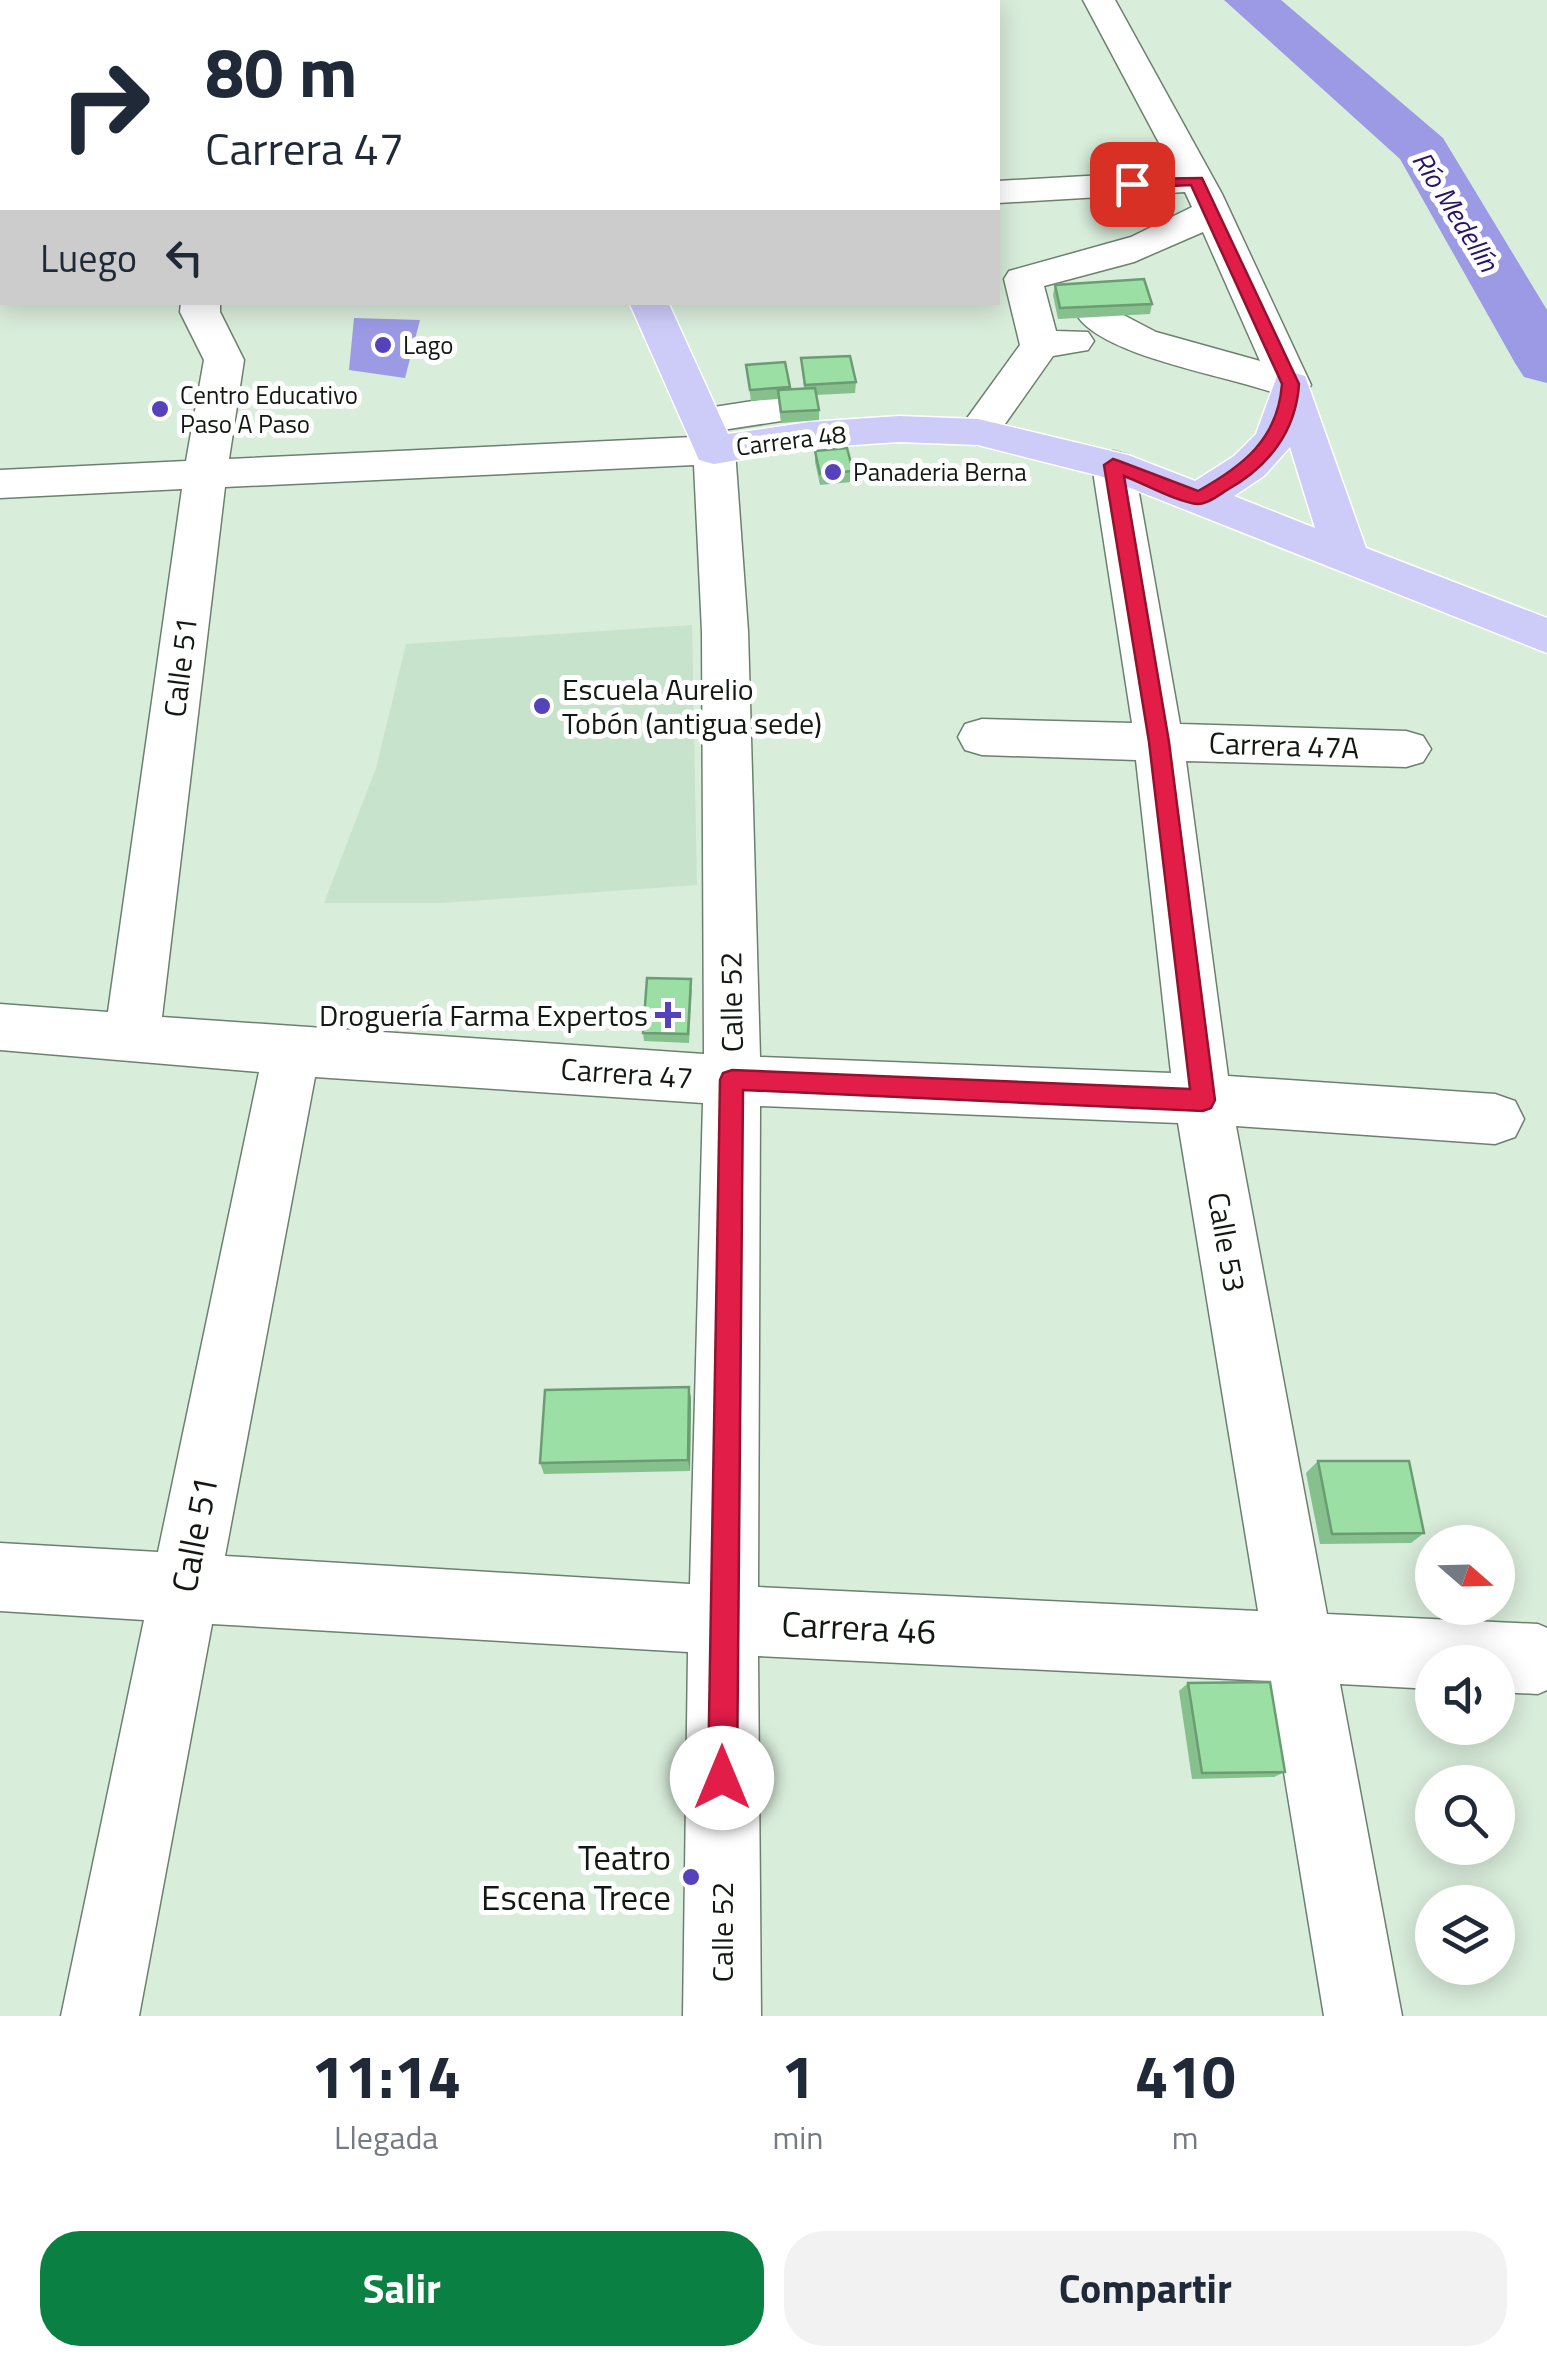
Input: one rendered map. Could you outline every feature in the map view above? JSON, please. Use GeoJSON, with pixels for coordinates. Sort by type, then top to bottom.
{"type":"FeatureCollection","features":[{"type":"Feature","properties":{"kind":"main road","name":"Calle 52"},"geometry":{"type":"LineString","coordinates":[[649,305],[709,435]]}},
{"type":"Feature","properties":{"kind":"main road"},"geometry":{"type":"LineString","coordinates":[[1199,498],[1237,477],[1267,451],[1289,411],[1290,384]]}},
{"type":"Feature","properties":{"kind":"main road"},"geometry":{"type":"LineString","coordinates":[[1290,384],[1346,554]]}},
{"type":"Feature","properties":{"kind":"main road","name":"Carrera 48"},"geometry":{"type":"LineString","coordinates":[[709,435],[798,422],[978,432],[1113,465],[1547,636]]}},
{"type":"Feature","properties":{"kind":"street"},"geometry":{"type":"LineString","coordinates":[[1099,0],[1204,196],[1290,384]]}},
{"type":"Feature","properties":{"kind":"street"},"geometry":{"type":"LineString","coordinates":[[1000,192],[1204,196]]}},
{"type":"Feature","properties":{"kind":"street"},"geometry":{"type":"LineString","coordinates":[[978,432],[1040,346],[1102,301],[1192,225],[1204,196]]}},
{"type":"Feature","properties":{"kind":"street"},"geometry":{"type":"LineString","coordinates":[[1040,346],[1023,279],[1102,301],[1290,384]]}},
{"type":"Feature","properties":{"kind":"street","name":"Calle 51"},"geometry":{"type":"LineString","coordinates":[[132,1038],[224,360],[200,312],[201,305]]}},
{"type":"Feature","properties":{"kind":"street","name":"Carrera 48"},"geometry":{"type":"LineString","coordinates":[[0,484],[709,435]]}},
{"type":"Feature","properties":{"kind":"street","name":"Calle 52"},"geometry":{"type":"LineString","coordinates":[[709,435],[725,631],[732,1080],[723,1620],[722,2016]]}},
{"type":"Feature","properties":{"kind":"street","name":"Calle 53"},"geometry":{"type":"LineString","coordinates":[[1113,465],[1159,742],[1203,1100],[1363,2016]]}},
{"type":"Feature","properties":{"kind":"street","name":"Carrera 47A"},"geometry":{"type":"LineString","coordinates":[[982,737],[1406,749]]}},
{"type":"Feature","properties":{"kind":"street","name":"Carrera 47"},"geometry":{"type":"LineString","coordinates":[[0,1027],[290,1053],[732,1080],[1329,1104],[1495,1119]]}},
{"type":"Feature","properties":{"kind":"street","name":"Calle 51"},"geometry":{"type":"LineString","coordinates":[[100,2016],[290,1053]]}},
{"type":"Feature","properties":{"kind":"street","name":"Carrera 46"},"geometry":{"type":"LineString","coordinates":[[0,1577],[723,1620],[1538,1659]]}},
{"type":"Feature","properties":{"kind":"shaded area","name":"Lago"},"geometry":{"type":"Polygon","coordinates":[[[354,318],[420,320],[405,378],[349,370],[354,318]]]}},
{"type":"Feature","properties":{"kind":"shaded area","name":"Escuela Aurelio Tobón (antigua sede)"},"geometry":{"type":"Polygon","coordinates":[[[692,625],[697,885],[443,903],[324,903],[376,768],[406,644],[692,625]]]}},
{"type":"Feature","properties":{"kind":"building"},"geometry":{"type":"Polygon","coordinates":[[[1144,279],[1152,304],[1060,308],[1055,285],[1144,279]]]}},
{"type":"Feature","properties":{"kind":"building"},"geometry":{"type":"Polygon","coordinates":[[[850,356],[856,382],[805,385],[801,358],[850,356]]]}},
{"type":"Feature","properties":{"kind":"building"},"geometry":{"type":"Polygon","coordinates":[[[785,362],[790,387],[750,390],[746,365],[785,362]]]}},
{"type":"Feature","properties":{"kind":"building"},"geometry":{"type":"Polygon","coordinates":[[[815,388],[819,410],[781,412],[778,390],[815,388]]]}},
{"type":"Feature","properties":{"kind":"building"},"geometry":{"type":"Polygon","coordinates":[[[847,448],[853,471],[820,474],[815,451],[847,448]]]}},
{"type":"Feature","properties":{"kind":"building","name":"Droguería Farma Expertos"},"geometry":{"type":"Polygon","coordinates":[[[647,978],[691,979],[688,1034],[643,1033],[647,978]]]}},
{"type":"Feature","properties":{"kind":"building"},"geometry":{"type":"Polygon","coordinates":[[[689,1387],[688,1460],[540,1463],[545,1390],[689,1387]]]}},
{"type":"Feature","properties":{"kind":"building"},"geometry":{"type":"Polygon","coordinates":[[[1318,1461],[1409,1461],[1422,1525],[1415,1525],[1415,1533],[1332,1534],[1318,1461]]]}},
{"type":"Feature","properties":{"kind":"building"},"geometry":{"type":"Polygon","coordinates":[[[1270,1682],[1285,1772],[1202,1773],[1188,1683],[1270,1682]]]}},
{"type":"Feature","properties":{"kind":"waterway","name":"Río Medellín"},"geometry":{"type":"LineString","coordinates":[[1250,0],[1423,150],[1547,363]]}},
{"type":"Feature","properties":{"kind":"place","name":"Lago"},"geometry":{"type":"Point","coordinates":[383,345]}},
{"type":"Feature","properties":{"kind":"place","name":"Centro Educativo Paso A Paso"},"geometry":{"type":"Point","coordinates":[160,409]}},
{"type":"Feature","properties":{"kind":"place","name":"Panaderia Berna"},"geometry":{"type":"Point","coordinates":[833,472]}},
{"type":"Feature","properties":{"kind":"place","name":"Escuela Aurelio Tobón (antigua sede)"},"geometry":{"type":"Point","coordinates":[542,706]}},
{"type":"Feature","properties":{"kind":"place","name":"Droguería Farma Expertos"},"geometry":{"type":"Point","coordinates":[668,1015]}},
{"type":"Feature","properties":{"kind":"place","name":"Teatro Escena Trece"},"geometry":{"type":"Point","coordinates":[691,1877]}},
{"type":"Feature","properties":{"kind":"route"},"geometry":{"type":"LineString","coordinates":[[722,1778],[732,1080],[1203,1100],[1159,742],[1113,465],[1199,498],[1237,477],[1267,451],[1289,411],[1290,384],[1196,181],[1132,184]]}}]}
